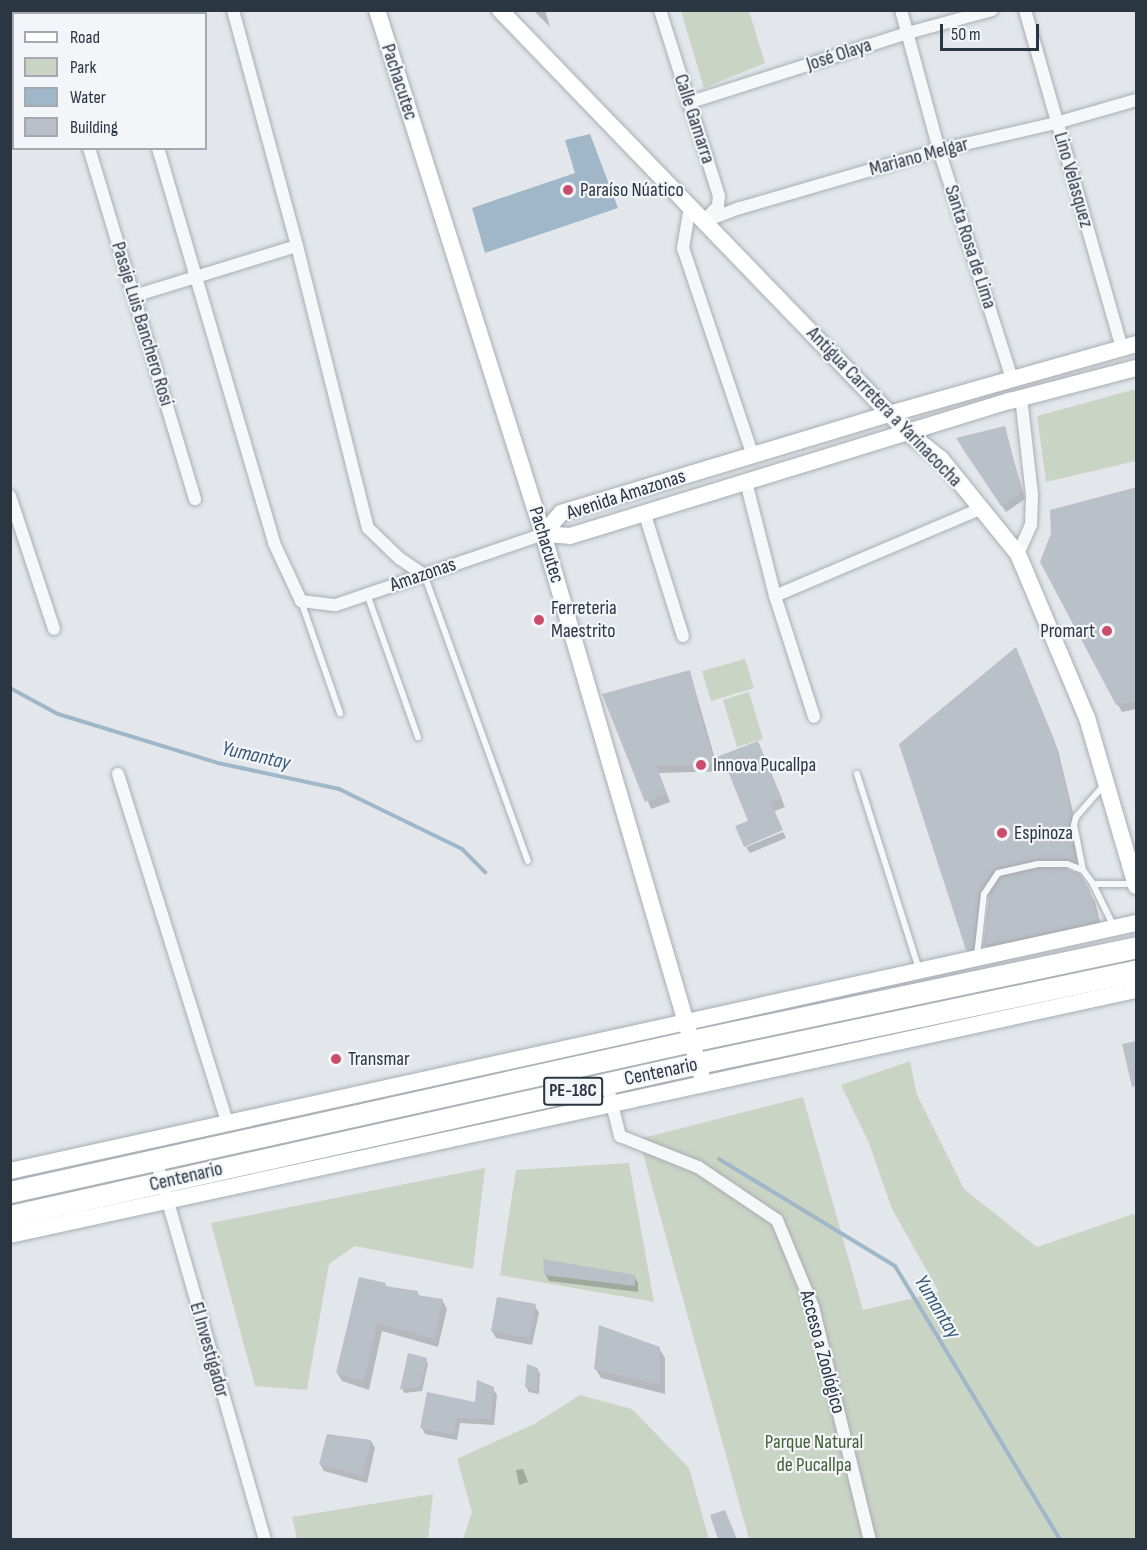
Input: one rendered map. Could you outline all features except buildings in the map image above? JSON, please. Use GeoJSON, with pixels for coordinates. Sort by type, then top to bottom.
{"type":"FeatureCollection","features":[{"type":"Feature","properties":{"kind":"highway","name":"Centenario"},"geometry":{"type":"LineString","coordinates":[[10,1192],[686,1043],[1137,948]]}},
{"type":"Feature","properties":{"kind":"highway","name":"Centenario"},"geometry":{"type":"LineString","coordinates":[[10,1216],[164,1191],[609,1093],[696,1071],[1137,971]]}},
{"type":"Feature","properties":{"kind":"street"},"geometry":{"type":"LineString","coordinates":[[233,10],[297,246],[368,528],[399,558],[423,574]]}},
{"type":"Feature","properties":{"kind":"street","name":"Pachacutec"},"geometry":{"type":"LineString","coordinates":[[365,10],[538,536]]}},
{"type":"Feature","properties":{"kind":"street","name":"Pachacutec"},"geometry":{"type":"LineString","coordinates":[[376,10],[538,536],[696,1071]]}},
{"type":"Feature","properties":{"kind":"street","name":"Antigua Carretera a Yarinacocha"},"geometry":{"type":"LineString","coordinates":[[500,10],[889,414],[908,433],[941,459],[1018,554],[1087,718],[1136,885]]}},
{"type":"Feature","properties":{"kind":"street","name":"Calle Gamarra"},"geometry":{"type":"LineString","coordinates":[[660,10],[719,196],[718,206],[703,222]]}},
{"type":"Feature","properties":{"kind":"street","name":"Santa Rosa de Lima"},"geometry":{"type":"LineString","coordinates":[[902,10],[939,150],[1012,379]]}},
{"type":"Feature","properties":{"kind":"street","name":"José Olaya"},"geometry":{"type":"LineString","coordinates":[[688,103],[908,33],[992,10]]}},
{"type":"Feature","properties":{"kind":"street","name":"Lino Velasquez"},"geometry":{"type":"LineString","coordinates":[[1025,10],[1056,123],[1130,346]]}},
{"type":"Feature","properties":{"kind":"street","name":"Mariano Melgar"},"geometry":{"type":"LineString","coordinates":[[703,222],[740,208],[939,150],[1056,123],[1137,99]]}},
{"type":"Feature","properties":{"kind":"street","name":"Pasaje Luis Banchero Rosi"},"geometry":{"type":"LineString","coordinates":[[90,150],[195,499]]}},
{"type":"Feature","properties":{"kind":"street"},"geometry":{"type":"LineString","coordinates":[[159,150],[274,543],[301,601]]}},
{"type":"Feature","properties":{"kind":"street"},"geometry":{"type":"LineString","coordinates":[[690,206],[683,248],[753,456]]}},
{"type":"Feature","properties":{"kind":"street"},"geometry":{"type":"LineString","coordinates":[[134,296],[297,246]]}},
{"type":"Feature","properties":{"kind":"street","name":"Avenida Amazonas"},"geometry":{"type":"LineString","coordinates":[[538,536],[561,513],[889,414],[1130,346]]}},
{"type":"Feature","properties":{"kind":"street","name":"Avenida Amazonas"},"geometry":{"type":"LineString","coordinates":[[538,536],[570,536],[645,515],[1021,397],[1137,368]]}},
{"type":"Feature","properties":{"kind":"street"},"geometry":{"type":"LineString","coordinates":[[1018,554],[1031,525],[1032,495],[1021,397]]}},
{"type":"Feature","properties":{"kind":"street"},"geometry":{"type":"LineString","coordinates":[[746,482],[775,596],[814,717]]}},
{"type":"Feature","properties":{"kind":"street"},"geometry":{"type":"LineString","coordinates":[[10,495],[54,629]]}},
{"type":"Feature","properties":{"kind":"street"},"geometry":{"type":"LineString","coordinates":[[775,596],[980,509]]}},
{"type":"Feature","properties":{"kind":"street"},"geometry":{"type":"LineString","coordinates":[[645,515],[683,636]]}},
{"type":"Feature","properties":{"kind":"street","name":"Amazonas"},"geometry":{"type":"LineString","coordinates":[[301,601],[336,605],[538,536]]}},
{"type":"Feature","properties":{"kind":"street"},"geometry":{"type":"LineString","coordinates":[[118,774],[227,1122]]}},
{"type":"Feature","properties":{"kind":"street"},"geometry":{"type":"LineString","coordinates":[[10,1171],[1137,923]]}},
{"type":"Feature","properties":{"kind":"street"},"geometry":{"type":"LineString","coordinates":[[696,1071],[1137,990]]}},
{"type":"Feature","properties":{"kind":"street","name":"Acceso a Zoológico"},"geometry":{"type":"LineString","coordinates":[[609,1093],[620,1136],[699,1167],[777,1220],[813,1306],[870,1539]]}},
{"type":"Feature","properties":{"kind":"street","name":"El Investigador"},"geometry":{"type":"LineString","coordinates":[[156,1160],[265,1539]]}},
{"type":"Feature","properties":{"kind":"street"},"geometry":{"type":"LineString","coordinates":[[10,1235],[164,1191]]}},
{"type":"Feature","properties":{"kind":"lane"},"geometry":{"type":"LineString","coordinates":[[423,574],[528,861]]}},
{"type":"Feature","properties":{"kind":"lane"},"geometry":{"type":"LineString","coordinates":[[367,594],[418,737]]}},
{"type":"Feature","properties":{"kind":"lane"},"geometry":{"type":"LineString","coordinates":[[301,601],[339,713]]}},
{"type":"Feature","properties":{"kind":"lane"},"geometry":{"type":"LineString","coordinates":[[857,774],[919,970]]}},
{"type":"Feature","properties":{"kind":"lane"},"geometry":{"type":"LineString","coordinates":[[1106,782],[1076,817],[1074,825],[1083,870],[1093,884],[1114,928]]}},
{"type":"Feature","properties":{"kind":"lane"},"geometry":{"type":"LineString","coordinates":[[977,957],[984,894],[998,873],[1038,864],[1067,864],[1083,870]]}},
{"type":"Feature","properties":{"kind":"lane"},"geometry":{"type":"LineString","coordinates":[[1093,884],[1136,885]]}},
{"type":"Feature","properties":{"kind":"green space"},"geometry":{"type":"Polygon","coordinates":[[[681,11],[749,11],[765,63],[704,88],[681,11]]]}},
{"type":"Feature","properties":{"kind":"green space"},"geometry":{"type":"Polygon","coordinates":[[[1136,389],[1136,461],[1046,482],[1037,416],[1136,389]]]}},
{"type":"Feature","properties":{"kind":"green space"},"geometry":{"type":"Polygon","coordinates":[[[745,659],[754,688],[711,701],[702,671],[745,659]]]}},
{"type":"Feature","properties":{"kind":"green space"},"geometry":{"type":"Polygon","coordinates":[[[749,692],[763,739],[737,747],[723,700],[749,692]]]}},
{"type":"Feature","properties":{"kind":"green space","name":"Parque Natural de Pucallpa"},"geometry":{"type":"Polygon","coordinates":[[[910,1061],[917,1095],[964,1189],[1037,1247],[1136,1213],[1136,1539],[749,1539],[639,1139],[803,1097],[863,1310],[939,1292],[892,1209],[869,1143],[841,1085],[910,1061]]]}},
{"type":"Feature","properties":{"kind":"green space"},"geometry":{"type":"Polygon","coordinates":[[[629,1163],[654,1302],[500,1275],[516,1170],[629,1163]]]}},
{"type":"Feature","properties":{"kind":"green space"},"geometry":{"type":"Polygon","coordinates":[[[485,1168],[473,1269],[355,1246],[329,1264],[307,1390],[255,1386],[211,1223],[485,1168]]]}},
{"type":"Feature","properties":{"kind":"green space"},"geometry":{"type":"Polygon","coordinates":[[[580,1395],[632,1409],[689,1468],[709,1539],[463,1539],[472,1512],[457,1459],[536,1423],[580,1395]]]}},
{"type":"Feature","properties":{"kind":"green space"},"geometry":{"type":"Polygon","coordinates":[[[433,1494],[428,1539],[297,1539],[292,1517],[433,1494]]]}},
{"type":"Feature","properties":{"kind":"water","name":"Paraíso Núatico"},"geometry":{"type":"Polygon","coordinates":[[[590,134],[618,208],[485,253],[472,208],[575,173],[565,140],[590,134]]]}},
{"type":"Feature","properties":{"kind":"waterway","name":"Yumantay"},"geometry":{"type":"LineString","coordinates":[[10,688],[58,714],[218,763],[339,789],[462,849],[485,872]]}},
{"type":"Feature","properties":{"kind":"waterway","name":"Yumantay"},"geometry":{"type":"LineString","coordinates":[[719,1159],[895,1266],[1060,1540]]}},
{"type":"Feature","properties":{"kind":"place","name":"Paraíso Núatico"},"geometry":{"type":"Point","coordinates":[568,190]}},
{"type":"Feature","properties":{"kind":"place","name":"Ferreteria Maestrito"},"geometry":{"type":"Point","coordinates":[539,620]}},
{"type":"Feature","properties":{"kind":"place","name":"Promart"},"geometry":{"type":"Point","coordinates":[1107,631]}},
{"type":"Feature","properties":{"kind":"place","name":"Innova Pucallpa"},"geometry":{"type":"Point","coordinates":[701,765]}},
{"type":"Feature","properties":{"kind":"place","name":"Espinoza"},"geometry":{"type":"Point","coordinates":[1002,833]}},
{"type":"Feature","properties":{"kind":"place","name":"Transmar"},"geometry":{"type":"Point","coordinates":[336,1059]}}]}
